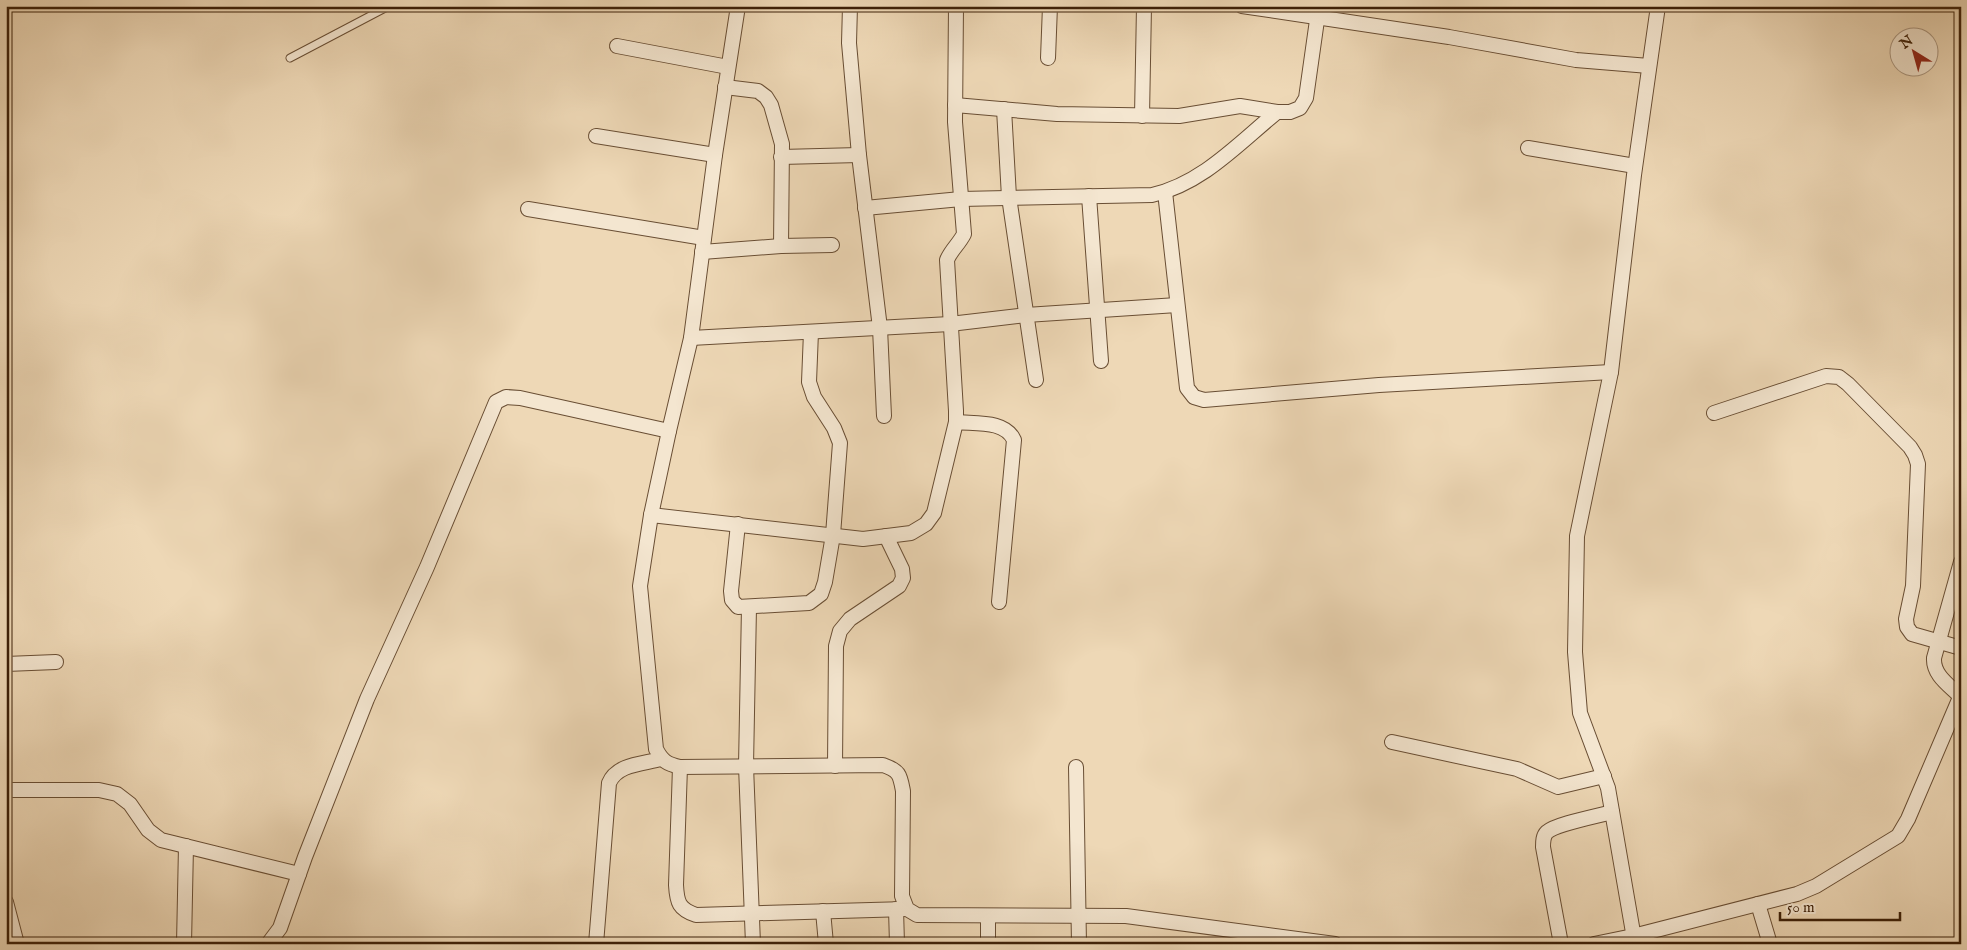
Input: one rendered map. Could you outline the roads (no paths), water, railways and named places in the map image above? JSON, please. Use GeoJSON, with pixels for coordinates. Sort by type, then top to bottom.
{"type":"FeatureCollection","features":[{"type":"Feature","properties":{"kind":"street"},"geometry":{"type":"LineString","coordinates":[[738,6],[715,156],[691,338],[668,431],[651,514],[640,586],[656,749],[661,759],[668,764],[680,767],[883,765],[895,769],[901,777],[903,791],[902,909],[897,944]]}},
{"type":"Feature","properties":{"kind":"street"},"geometry":{"type":"LineString","coordinates":[[850,6],[849,43],[859,155],[880,328],[884,416]]}},
{"type":"Feature","properties":{"kind":"street"},"geometry":{"type":"LineString","coordinates":[[651,514],[863,539],[911,533],[926,524],[934,513],[956,422],[947,260],[951,251],[960,242],[964,234],[955,105],[956,6]]}},
{"type":"Feature","properties":{"kind":"street"},"geometry":{"type":"LineString","coordinates":[[1048,58],[1050,6]]}},
{"type":"Feature","properties":{"kind":"street"},"geometry":{"type":"LineString","coordinates":[[1142,116],[1144,6]]}},
{"type":"Feature","properties":{"kind":"street"},"geometry":{"type":"LineString","coordinates":[[1242,6],[1318,12],[1576,60],[1649,66]]}},
{"type":"Feature","properties":{"kind":"street"},"geometry":{"type":"LineString","coordinates":[[1634,940],[1604,776],[1580,713],[1574,652],[1577,536],[1611,372],[1635,166],[1658,6]]}},
{"type":"Feature","properties":{"kind":"street"},"geometry":{"type":"LineString","coordinates":[[955,105],[1057,114],[1142,116],[1179,116],[1240,106],[1277,112],[1290,112],[1300,108],[1306,98],[1318,12]]}},
{"type":"Feature","properties":{"kind":"street"},"geometry":{"type":"LineString","coordinates":[[617,46],[728,67]]}},
{"type":"Feature","properties":{"kind":"street"},"geometry":{"type":"LineString","coordinates":[[725,87],[758,91],[766,96],[771,105],[782,144],[781,246]]}},
{"type":"Feature","properties":{"kind":"street"},"geometry":{"type":"LineString","coordinates":[[1004,109],[1009,197],[1036,380]]}},
{"type":"Feature","properties":{"kind":"street"},"geometry":{"type":"LineString","coordinates":[[865,208],[961,199],[1152,195],[1165,192],[1212,167],[1277,112]]}},
{"type":"Feature","properties":{"kind":"street"},"geometry":{"type":"LineString","coordinates":[[596,136],[715,156]]}},
{"type":"Feature","properties":{"kind":"street"},"geometry":{"type":"LineString","coordinates":[[1528,148],[1635,166]]}},
{"type":"Feature","properties":{"kind":"street"},"geometry":{"type":"LineString","coordinates":[[782,157],[859,155]]}},
{"type":"Feature","properties":{"kind":"street"},"geometry":{"type":"LineString","coordinates":[[1165,192],[1187,388],[1194,398],[1204,400],[1379,385],[1611,372]]}},
{"type":"Feature","properties":{"kind":"street"},"geometry":{"type":"LineString","coordinates":[[1089,196],[1101,361]]}},
{"type":"Feature","properties":{"kind":"street"},"geometry":{"type":"LineString","coordinates":[[528,209],[704,238]]}},
{"type":"Feature","properties":{"kind":"street"},"geometry":{"type":"LineString","coordinates":[[702,252],[781,246],[832,245]]}},
{"type":"Feature","properties":{"kind":"street"},"geometry":{"type":"LineString","coordinates":[[691,338],[950,324],[1026,314],[1177,304]]}},
{"type":"Feature","properties":{"kind":"street"},"geometry":{"type":"LineString","coordinates":[[738,524],[731,591],[732,600],[738,607],[809,603],[821,594],[825,582],[833,535],[840,443],[834,428],[814,397],[809,382],[811,332]]}},
{"type":"Feature","properties":{"kind":"street"},"geometry":{"type":"LineString","coordinates":[[1714,413],[1826,376],[1839,377],[1848,384],[1910,447],[1918,464],[1913,586],[1906,627],[1912,634],[1961,648]]}},
{"type":"Feature","properties":{"kind":"street"},"geometry":{"type":"LineString","coordinates":[[268,944],[280,928],[367,699],[427,567],[496,402],[506,397],[520,398],[668,431]]}},
{"type":"Feature","properties":{"kind":"street"},"geometry":{"type":"LineString","coordinates":[[956,422],[1002,426],[1010,432],[1014,440],[999,602]]}},
{"type":"Feature","properties":{"kind":"street"},"geometry":{"type":"LineString","coordinates":[[835,766],[836,646],[840,631],[850,619],[899,586],[903,578],[902,569],[886,536]]}},
{"type":"Feature","properties":{"kind":"street"},"geometry":{"type":"LineString","coordinates":[[1594,944],[1634,940],[1797,894],[1816,886],[1898,836],[1908,819],[1960,696],[1938,675],[1934,666],[1934,658],[1961,562]]}},
{"type":"Feature","properties":{"kind":"street"},"geometry":{"type":"LineString","coordinates":[[749,607],[746,766],[753,944]]}},
{"type":"Feature","properties":{"kind":"street"},"geometry":{"type":"LineString","coordinates":[[6,664],[56,662]]}},
{"type":"Feature","properties":{"kind":"street"},"geometry":{"type":"LineString","coordinates":[[1392,742],[1518,769],[1558,787],[1604,776]]}},
{"type":"Feature","properties":{"kind":"street"},"geometry":{"type":"LineString","coordinates":[[596,944],[609,783],[612,775],[619,769],[661,759]]}},
{"type":"Feature","properties":{"kind":"street"},"geometry":{"type":"LineString","coordinates":[[680,767],[677,900],[684,911],[696,915],[902,909],[917,915],[1149,918],[1335,944]]}},
{"type":"Feature","properties":{"kind":"street"},"geometry":{"type":"LineString","coordinates":[[1076,767],[1080,944]]}},
{"type":"Feature","properties":{"kind":"street"},"geometry":{"type":"LineString","coordinates":[[6,790],[99,790],[118,794],[130,804],[148,830],[161,840],[299,874]]}},
{"type":"Feature","properties":{"kind":"street"},"geometry":{"type":"LineString","coordinates":[[1561,944],[1542,847],[1543,836],[1548,831],[1557,827],[1612,812]]}},
{"type":"Feature","properties":{"kind":"street"},"geometry":{"type":"LineString","coordinates":[[184,944],[186,846]]}},
{"type":"Feature","properties":{"kind":"street"},"geometry":{"type":"LineString","coordinates":[[6,902],[12,938]]}},
{"type":"Feature","properties":{"kind":"street"},"geometry":{"type":"LineString","coordinates":[[1758,904],[1770,944]]}},
{"type":"Feature","properties":{"kind":"street"},"geometry":{"type":"LineString","coordinates":[[823,911],[826,944]]}},
{"type":"Feature","properties":{"kind":"street"},"geometry":{"type":"LineString","coordinates":[[988,916],[988,944]]}},
{"type":"Feature","properties":{"kind":"lane"},"geometry":{"type":"LineString","coordinates":[[290,58],[389,6]]}}]}
